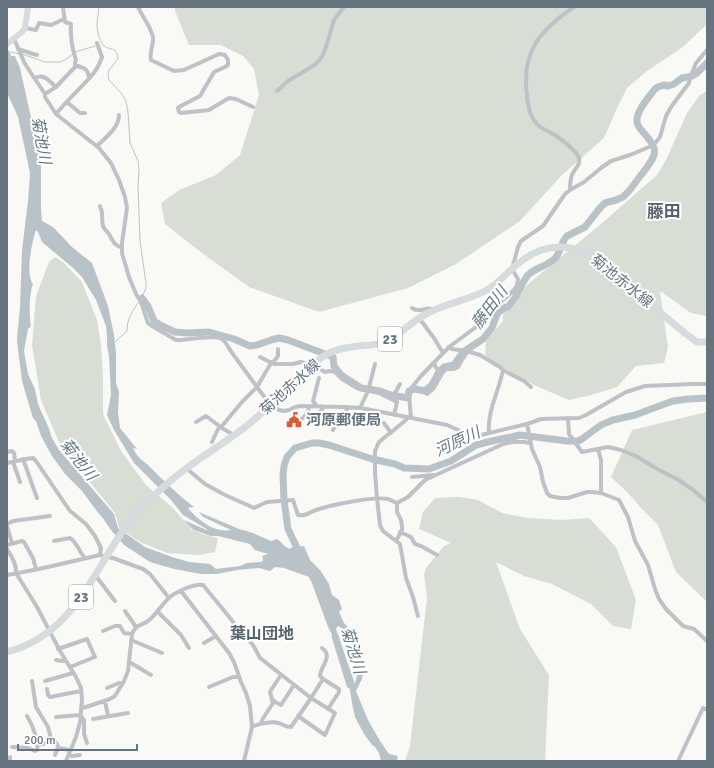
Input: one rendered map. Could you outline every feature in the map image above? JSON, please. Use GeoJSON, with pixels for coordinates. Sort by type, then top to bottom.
{"type":"FeatureCollection","features":[{"type":"Feature","properties":{"kind":"main road"},"geometry":{"type":"LineString","coordinates":[[7,44],[25,28],[28,7]]}},
{"type":"Feature","properties":{"kind":"main road","name":"菊池赤水線"},"geometry":{"type":"LineString","coordinates":[[7,652],[25,646],[50,632],[70,612],[95,575],[103,556],[112,547],[145,504],[186,468],[235,436],[271,406],[321,358],[333,351],[353,346],[369,346],[387,341],[419,318],[434,310],[487,290],[522,260],[533,253],[554,247],[566,247],[578,249],[594,257],[686,334],[697,342],[707,342]]}},
{"type":"Feature","properties":{"kind":"street"},"geometry":{"type":"LineString","coordinates":[[63,7],[64,22]]}},
{"type":"Feature","properties":{"kind":"street"},"geometry":{"type":"LineString","coordinates":[[138,7],[151,30],[153,37],[150,55],[151,60],[174,71],[184,70],[219,54],[225,55],[228,60],[228,65],[214,72],[200,96],[179,107],[178,112],[181,114],[209,110],[229,98],[236,99],[252,107]]}},
{"type":"Feature","properties":{"kind":"street"},"geometry":{"type":"LineString","coordinates":[[277,91],[288,81],[316,64],[323,55],[334,20],[344,7]]}},
{"type":"Feature","properties":{"kind":"street"},"geometry":{"type":"LineString","coordinates":[[570,190],[570,183],[573,173],[579,163],[579,159],[569,146],[539,125],[533,118],[528,107],[525,80],[527,66],[533,47],[544,31],[574,7]]}},
{"type":"Feature","properties":{"kind":"street"},"geometry":{"type":"LineString","coordinates":[[25,28],[36,30],[39,22],[51,25],[64,22],[73,24],[71,40],[76,60],[76,67]]}},
{"type":"Feature","properties":{"kind":"street"},"geometry":{"type":"LineString","coordinates":[[14,39],[25,64],[56,114],[97,146],[111,163],[119,180],[127,208],[122,253],[129,277],[141,302],[148,322],[152,326],[176,340],[213,337],[224,340],[271,406],[284,411],[301,406],[360,408],[447,425],[469,435],[481,435],[527,424],[541,419],[579,418],[626,392],[645,386],[707,384]]}},
{"type":"Feature","properties":{"kind":"street"},"geometry":{"type":"LineString","coordinates":[[97,42],[102,55]]}},
{"type":"Feature","properties":{"kind":"street"},"geometry":{"type":"LineString","coordinates":[[18,49],[37,55]]}},
{"type":"Feature","properties":{"kind":"street"},"geometry":{"type":"LineString","coordinates":[[56,114],[76,90],[90,77],[98,66],[102,55],[106,50]]}},
{"type":"Feature","properties":{"kind":"street"},"geometry":{"type":"LineString","coordinates":[[409,418],[412,386],[449,347],[476,327],[487,306],[502,301],[517,286],[518,279],[512,269],[521,241],[543,226],[565,194],[570,190],[584,182],[611,161],[649,147],[656,142],[660,137],[666,116],[689,83],[696,63],[707,50]]}},
{"type":"Feature","properties":{"kind":"street"},"geometry":{"type":"LineString","coordinates":[[45,94],[56,87],[78,66],[85,68],[90,77]]}},
{"type":"Feature","properties":{"kind":"street"},"geometry":{"type":"LineString","coordinates":[[35,78],[38,76],[44,77],[56,87]]}},
{"type":"Feature","properties":{"kind":"street"},"geometry":{"type":"LineString","coordinates":[[67,102],[80,112],[85,113]]}},
{"type":"Feature","properties":{"kind":"street"},"geometry":{"type":"LineString","coordinates":[[97,146],[115,128],[118,123],[118,115]]}},
{"type":"Feature","properties":{"kind":"street"},"geometry":{"type":"LineString","coordinates":[[100,206],[103,214],[104,228],[114,243],[122,248]]}},
{"type":"Feature","properties":{"kind":"street"},"geometry":{"type":"LineString","coordinates":[[412,308],[420,310],[431,308],[434,310]]}},
{"type":"Feature","properties":{"kind":"street"},"geometry":{"type":"LineString","coordinates":[[419,318],[443,353]]}},
{"type":"Feature","properties":{"kind":"street"},"geometry":{"type":"LineString","coordinates":[[449,347],[480,355],[531,386]]}},
{"type":"Feature","properties":{"kind":"street"},"geometry":{"type":"LineString","coordinates":[[212,442],[218,429],[257,387],[271,363],[278,356],[278,349]]}},
{"type":"Feature","properties":{"kind":"street"},"geometry":{"type":"LineString","coordinates":[[427,394],[433,389],[441,374],[446,369],[454,369],[458,367],[468,351]]}},
{"type":"Feature","properties":{"kind":"street"},"geometry":{"type":"LineString","coordinates":[[260,357],[271,363],[293,364],[301,362],[312,365],[325,372],[335,372],[342,379],[357,388],[379,393],[397,402]]}},
{"type":"Feature","properties":{"kind":"street"},"geometry":{"type":"LineString","coordinates":[[433,363],[441,374]]}},
{"type":"Feature","properties":{"kind":"street"},"geometry":{"type":"LineString","coordinates":[[360,408],[360,405],[368,391],[375,364]]}},
{"type":"Feature","properties":{"kind":"street"},"geometry":{"type":"LineString","coordinates":[[489,433],[488,428],[491,410],[502,378],[503,370]]}},
{"type":"Feature","properties":{"kind":"street"},"geometry":{"type":"LineString","coordinates":[[317,406],[313,401],[319,378]]}},
{"type":"Feature","properties":{"kind":"street"},"geometry":{"type":"LineString","coordinates":[[394,415],[397,402],[395,392],[400,384]]}},
{"type":"Feature","properties":{"kind":"street"},"geometry":{"type":"LineString","coordinates":[[298,422],[309,411],[309,406]]}},
{"type":"Feature","properties":{"kind":"street"},"geometry":{"type":"LineString","coordinates":[[310,422],[322,410],[322,406]]}},
{"type":"Feature","properties":{"kind":"street"},"geometry":{"type":"LineString","coordinates":[[333,430],[341,416],[349,407]]}},
{"type":"Feature","properties":{"kind":"street"},"geometry":{"type":"LineString","coordinates":[[196,422],[206,416],[235,436]]}},
{"type":"Feature","properties":{"kind":"street"},"geometry":{"type":"LineString","coordinates":[[409,418],[379,442],[375,450],[375,474],[380,525],[383,531],[400,544],[406,578],[418,616]]}},
{"type":"Feature","properties":{"kind":"street"},"geometry":{"type":"LineString","coordinates":[[568,418],[569,434],[582,452],[608,447],[621,450],[636,456],[677,479],[707,502]]}},
{"type":"Feature","properties":{"kind":"street"},"geometry":{"type":"LineString","coordinates":[[384,423],[391,433]]}},
{"type":"Feature","properties":{"kind":"street"},"geometry":{"type":"LineString","coordinates":[[527,424],[530,443],[540,467],[547,493],[550,496],[568,498],[587,492],[592,492],[601,493],[619,500],[628,517],[635,541],[648,565],[659,599],[666,609],[683,626],[694,629],[707,641]]}},
{"type":"Feature","properties":{"kind":"street"},"geometry":{"type":"LineString","coordinates":[[397,503],[408,497],[425,480],[480,454],[510,441],[530,443]]}},
{"type":"Feature","properties":{"kind":"street"},"geometry":{"type":"LineString","coordinates":[[598,449],[601,460],[601,493]]}},
{"type":"Feature","properties":{"kind":"street"},"geometry":{"type":"LineString","coordinates":[[7,452],[12,451],[14,453],[14,461],[20,482]]}},
{"type":"Feature","properties":{"kind":"street"},"geometry":{"type":"LineString","coordinates":[[7,463],[33,458],[70,511],[86,524],[95,536],[103,556]]}},
{"type":"Feature","properties":{"kind":"street"},"geometry":{"type":"LineString","coordinates":[[23,459],[37,498]]}},
{"type":"Feature","properties":{"kind":"street"},"geometry":{"type":"LineString","coordinates":[[186,468],[205,484],[254,508],[274,501],[293,500],[298,515],[302,516],[316,510],[377,498],[387,499],[397,503]]}},
{"type":"Feature","properties":{"kind":"street"},"geometry":{"type":"LineString","coordinates":[[412,477],[436,476]]}},
{"type":"Feature","properties":{"kind":"street"},"geometry":{"type":"LineString","coordinates":[[396,541],[402,530],[401,520],[397,512],[397,503]]}},
{"type":"Feature","properties":{"kind":"street"},"geometry":{"type":"LineString","coordinates":[[12,544],[7,525],[13,520],[50,516]]}},
{"type":"Feature","properties":{"kind":"street"},"geometry":{"type":"LineString","coordinates":[[400,532],[411,537],[415,544],[437,555]]}},
{"type":"Feature","properties":{"kind":"street"},"geometry":{"type":"LineString","coordinates":[[54,541],[70,538],[74,540],[85,558]]}},
{"type":"Feature","properties":{"kind":"street"},"geometry":{"type":"LineString","coordinates":[[7,545],[22,541],[24,542],[33,558],[36,569]]}},
{"type":"Feature","properties":{"kind":"street"},"geometry":{"type":"LineString","coordinates":[[7,548],[15,564],[16,573],[37,607],[58,649],[70,667],[81,691],[82,700],[78,732],[66,761]]}},
{"type":"Feature","properties":{"kind":"street"},"geometry":{"type":"LineString","coordinates":[[7,575],[85,558],[103,556],[143,569],[150,574],[168,598]]}},
{"type":"Feature","properties":{"kind":"street"},"geometry":{"type":"LineString","coordinates":[[95,575],[115,601]]}},
{"type":"Feature","properties":{"kind":"street"},"geometry":{"type":"LineString","coordinates":[[81,708],[86,708],[115,696],[128,671],[131,640],[134,628],[148,621],[158,612],[168,598],[189,587],[200,584],[203,585],[253,645],[260,658],[311,698],[335,713],[325,735],[298,716]]}},
{"type":"Feature","properties":{"kind":"street"},"geometry":{"type":"LineString","coordinates":[[181,591],[229,653],[250,703],[252,727],[244,761]]}},
{"type":"Feature","properties":{"kind":"street"},"geometry":{"type":"LineString","coordinates":[[125,611],[136,627]]}},
{"type":"Feature","properties":{"kind":"street"},"geometry":{"type":"LineString","coordinates":[[158,612],[181,635],[189,648]]}},
{"type":"Feature","properties":{"kind":"street"},"geometry":{"type":"LineString","coordinates":[[103,631],[115,626],[120,626],[124,633],[132,634]]}},
{"type":"Feature","properties":{"kind":"street"},"geometry":{"type":"LineString","coordinates":[[204,643],[216,636]]}},
{"type":"Feature","properties":{"kind":"street"},"geometry":{"type":"LineString","coordinates":[[58,649],[87,639],[95,657],[70,667]]}},
{"type":"Feature","properties":{"kind":"street"},"geometry":{"type":"LineString","coordinates":[[131,640],[162,653]]}},
{"type":"Feature","properties":{"kind":"street"},"geometry":{"type":"LineString","coordinates":[[322,648],[325,650],[326,661],[320,672],[320,676],[339,688],[339,692],[328,709]]}},
{"type":"Feature","properties":{"kind":"street"},"geometry":{"type":"LineString","coordinates":[[56,660],[66,661]]}},
{"type":"Feature","properties":{"kind":"street"},"geometry":{"type":"LineString","coordinates":[[129,664],[131,663],[151,675]]}},
{"type":"Feature","properties":{"kind":"street"},"geometry":{"type":"LineString","coordinates":[[45,680],[73,673]]}},
{"type":"Feature","properties":{"kind":"street"},"geometry":{"type":"LineString","coordinates":[[261,724],[273,703],[270,692],[281,674]]}},
{"type":"Feature","properties":{"kind":"street"},"geometry":{"type":"LineString","coordinates":[[209,687],[234,677],[238,677]]}},
{"type":"Feature","properties":{"kind":"street"},"geometry":{"type":"LineString","coordinates":[[252,727],[255,725],[277,722],[287,727],[291,727],[324,679]]}},
{"type":"Feature","properties":{"kind":"street"},"geometry":{"type":"LineString","coordinates":[[32,681],[36,707],[48,727],[52,742]]}},
{"type":"Feature","properties":{"kind":"street"},"geometry":{"type":"LineString","coordinates":[[107,688],[119,683],[122,684]]}},
{"type":"Feature","properties":{"kind":"street"},"geometry":{"type":"LineString","coordinates":[[272,700],[281,705],[294,685]]}},
{"type":"Feature","properties":{"kind":"street"},"geometry":{"type":"LineString","coordinates":[[46,689],[50,697],[81,691]]}},
{"type":"Feature","properties":{"kind":"street"},"geometry":{"type":"LineString","coordinates":[[105,701],[108,716]]}},
{"type":"Feature","properties":{"kind":"street"},"geometry":{"type":"LineString","coordinates":[[678,761],[702,708],[707,710]]}},
{"type":"Feature","properties":{"kind":"street"},"geometry":{"type":"LineString","coordinates":[[93,719],[128,712]]}},
{"type":"Feature","properties":{"kind":"street"},"geometry":{"type":"LineString","coordinates":[[56,717],[80,715]]}},
{"type":"Feature","properties":{"kind":"street"},"geometry":{"type":"LineString","coordinates":[[80,715],[84,720],[84,734],[87,743]]}},
{"type":"Feature","properties":{"kind":"street"},"geometry":{"type":"LineString","coordinates":[[12,747],[28,748],[35,751],[37,750],[38,745],[27,716]]}},
{"type":"Feature","properties":{"kind":"street"},"geometry":{"type":"LineString","coordinates":[[38,745],[54,741],[58,748],[55,755]]}},
{"type":"Feature","properties":{"kind":"street"},"geometry":{"type":"LineString","coordinates":[[58,748],[70,750]]}},
{"type":"Feature","properties":{"kind":"street"},"geometry":{"type":"LineString","coordinates":[[69,755],[80,755]]}},
{"type":"Feature","properties":{"kind":"shaded area"},"geometry":{"type":"Polygon","coordinates":[[[175,7],[707,7],[707,24],[683,47],[647,71],[627,88],[604,138],[562,175],[520,221],[456,264],[408,288],[319,312],[249,287],[165,224],[161,203],[179,190],[216,175],[240,155],[259,95],[254,69],[243,56],[221,45],[189,45],[175,11],[175,7]]]}},
{"type":"Feature","properties":{"kind":"shaded area"},"geometry":{"type":"Polygon","coordinates":[[[7,48],[11,56],[15,56],[20,68],[41,162],[42,221],[53,227],[72,247],[92,263],[108,306],[116,353],[116,383],[119,392],[118,412],[120,428],[137,449],[133,448],[138,457],[194,507],[188,508],[207,525],[219,530],[231,530],[203,517],[199,512],[271,541],[277,539],[290,549],[292,547],[304,546],[310,560],[320,570],[329,584],[332,595],[339,600],[342,609],[339,612],[344,623],[360,643],[364,666],[362,679],[356,691],[368,720],[380,741],[389,754],[398,756],[397,761],[381,761],[379,753],[364,734],[355,717],[345,658],[328,627],[309,577],[284,568],[275,567],[270,571],[259,568],[217,574],[201,574],[174,569],[150,562],[124,545],[82,491],[65,474],[52,456],[41,436],[36,421],[33,418],[22,381],[18,350],[17,339],[20,307],[22,250],[30,173],[18,117],[7,94],[7,48]],[[36,230],[29,266],[33,284],[30,305],[31,326],[28,329],[24,351],[28,374],[35,389],[38,404],[52,438],[59,450],[114,514],[118,528],[145,547],[189,562],[210,564],[216,569],[263,561],[262,556],[268,554],[255,550],[250,544],[218,536],[211,536],[190,527],[184,520],[209,531],[183,515],[171,500],[134,463],[114,430],[107,415],[111,395],[107,335],[106,326],[96,300],[82,277],[42,242],[36,230]],[[338,626],[336,629],[355,684],[358,671],[357,658],[352,642],[346,631],[338,626]]]}},
{"type":"Feature","properties":{"kind":"shaded area"},"geometry":{"type":"Polygon","coordinates":[[[707,91],[707,316],[691,313],[660,291],[668,347],[664,363],[636,366],[617,387],[569,400],[534,385],[485,358],[486,341],[503,321],[503,313],[527,285],[601,224],[657,175],[666,160],[687,113],[700,95],[707,91]]]}},
{"type":"Feature","properties":{"kind":"shaded area"},"geometry":{"type":"Polygon","coordinates":[[[55,257],[63,262],[82,282],[97,320],[101,344],[103,414],[121,451],[146,485],[173,508],[191,529],[202,534],[218,538],[215,552],[199,555],[167,553],[140,542],[119,528],[115,513],[59,442],[41,400],[32,345],[36,296],[49,262],[55,257]]]}},
{"type":"Feature","properties":{"kind":"shaded area"},"geometry":{"type":"Polygon","coordinates":[[[707,412],[707,603],[676,572],[658,525],[611,477],[632,430],[707,412]]]}},
{"type":"Feature","properties":{"kind":"shaded area"},"geometry":{"type":"Polygon","coordinates":[[[459,497],[478,500],[502,513],[528,518],[562,520],[589,518],[616,547],[636,600],[631,629],[613,626],[591,604],[552,584],[524,576],[496,562],[520,629],[549,675],[545,761],[405,761],[410,746],[427,598],[424,574],[426,568],[444,546],[451,543],[419,529],[423,512],[435,498],[459,497]]]}},
{"type":"Feature","properties":{"kind":"waterway"},"geometry":{"type":"LineString","coordinates":[[99,7],[97,30],[101,43],[105,47],[114,50],[118,59],[109,70],[109,80],[122,94],[126,101],[130,143],[138,161],[140,241],[146,283],[146,288],[141,300]]}},
{"type":"Feature","properties":{"kind":"waterway"},"geometry":{"type":"LineString","coordinates":[[75,52],[95,46]]}},
{"type":"Feature","properties":{"kind":"waterway"},"geometry":{"type":"LineString","coordinates":[[9,54],[12,52],[19,54]]}},
{"type":"Feature","properties":{"kind":"waterway"},"geometry":{"type":"LineString","coordinates":[[22,54],[45,62],[61,62],[73,54]]}},
{"type":"Feature","properties":{"kind":"waterway","name":"藤田川"},"geometry":{"type":"LineString","coordinates":[[142,298],[148,306],[154,321],[175,332],[209,332],[234,339],[250,346],[279,338],[288,340],[333,357],[334,366],[341,375],[361,388],[408,398],[409,391],[415,389],[425,391],[432,385],[439,372],[444,367],[454,365],[463,352],[483,339],[492,328],[497,314],[501,310],[508,307],[517,295],[516,294],[528,275],[554,259],[567,236],[585,227],[605,203],[623,197],[629,191],[651,162],[654,153],[652,144],[640,128],[637,121],[637,117],[646,100],[658,87],[664,85],[668,86],[674,84],[682,78],[692,76],[707,63]]}},
{"type":"Feature","properties":{"kind":"waterway"},"geometry":{"type":"LineString","coordinates":[[115,342],[127,331],[130,315],[139,302]]}},
{"type":"Feature","properties":{"kind":"waterway","name":"河原川"},"geometry":{"type":"LineString","coordinates":[[300,554],[288,529],[284,500],[284,466],[287,457],[295,448],[312,443],[319,443],[372,459],[395,464],[404,468],[429,469],[451,461],[476,445],[520,435],[578,441],[601,425],[613,420],[635,415],[673,401],[707,398]]}},
{"type":"Feature","properties":{"kind":"waterway","name":"菊池川"},"geometry":{"type":"LineString","coordinates":[[335,636],[350,685]]}},
{"type":"Feature","properties":{"kind":"place","name":"河原郵便局"},"geometry":{"type":"Point","coordinates":[294,420]}},
{"type":"Feature","properties":{"kind":"district","name":"藤田"},"geometry":{"type":"Point","coordinates":[664,211]}},
{"type":"Feature","properties":{"kind":"district","name":"葉山団地"},"geometry":{"type":"Point","coordinates":[262,633]}}]}
